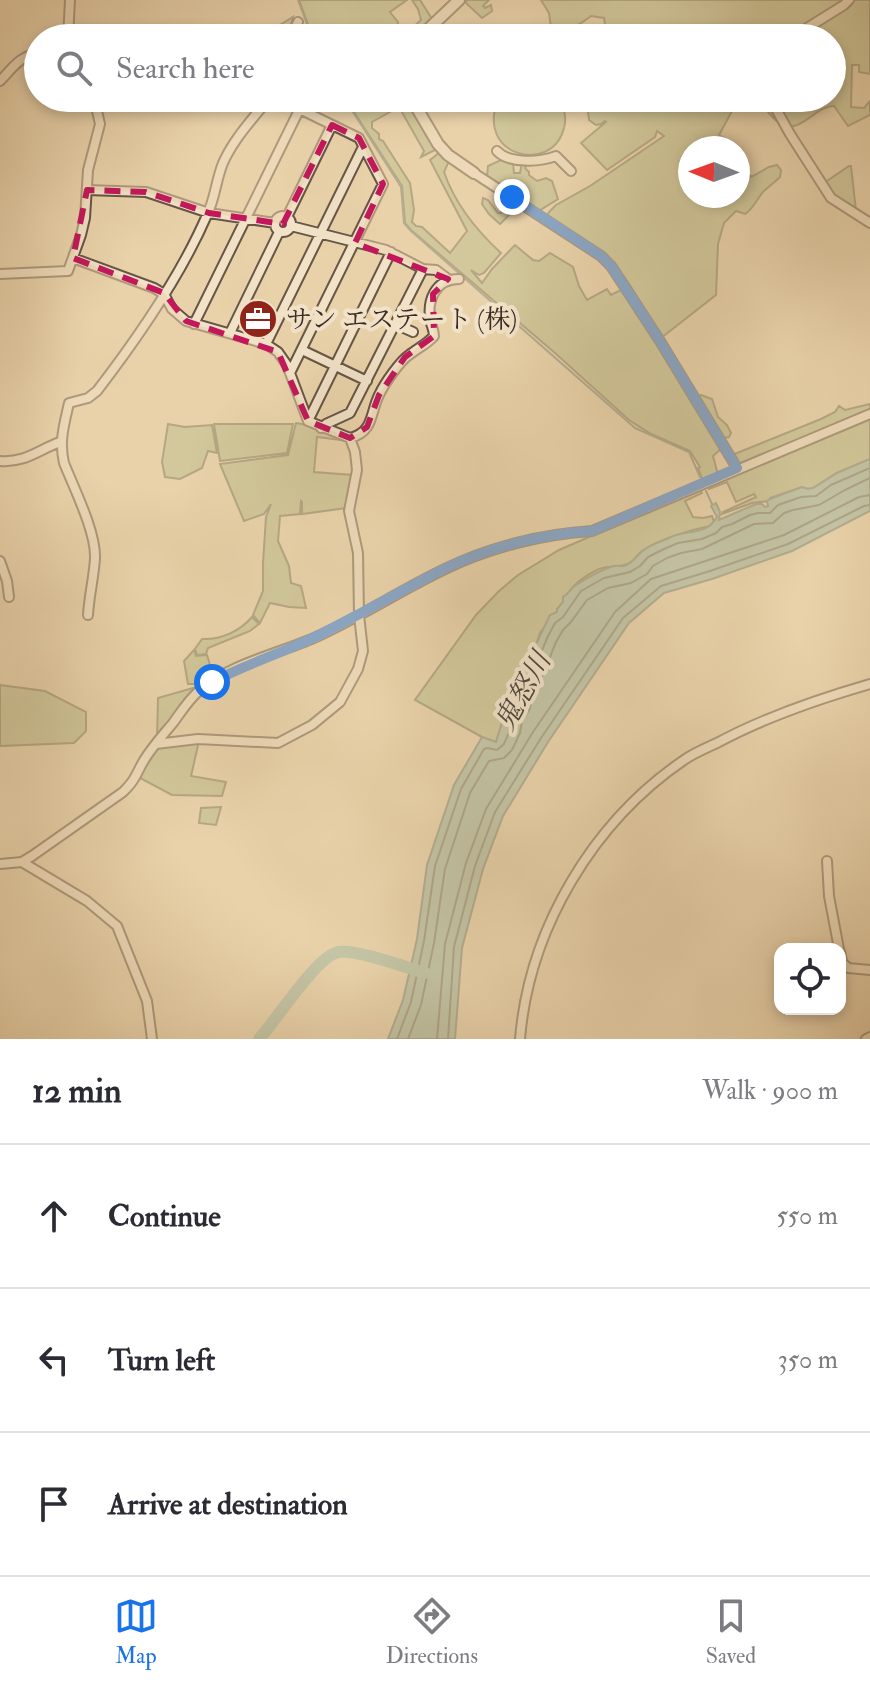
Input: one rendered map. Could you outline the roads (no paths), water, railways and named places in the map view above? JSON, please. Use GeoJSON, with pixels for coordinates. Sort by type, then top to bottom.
{"type":"FeatureCollection","features":[{"type":"Feature","properties":{"kind":"street"},"geometry":{"type":"LineString","coordinates":[[69,24],[70,0]]}},
{"type":"Feature","properties":{"kind":"street"},"geometry":{"type":"LineString","coordinates":[[434,24],[459,0]]}},
{"type":"Feature","properties":{"kind":"street"},"geometry":{"type":"LineString","coordinates":[[813,24],[849,0]]}},
{"type":"Feature","properties":{"kind":"street"},"geometry":{"type":"LineString","coordinates":[[0,81],[24,58]]}},
{"type":"Feature","properties":{"kind":"street"},"geometry":{"type":"LineString","coordinates":[[0,274],[68,271],[85,218],[88,170],[100,124],[97,112]]}},
{"type":"Feature","properties":{"kind":"street"},"geometry":{"type":"LineString","coordinates":[[88,615],[95,557],[91,533],[64,463],[60,442],[69,403],[88,398],[97,391],[164,294],[209,213],[222,166],[232,144],[258,112]]}},
{"type":"Feature","properties":{"kind":"street"},"geometry":{"type":"LineString","coordinates":[[194,324],[298,112]]}},
{"type":"Feature","properties":{"kind":"street"},"geometry":{"type":"LineString","coordinates":[[290,373],[383,184],[359,138],[308,112]]}},
{"type":"Feature","properties":{"kind":"street"},"geometry":{"type":"LineString","coordinates":[[419,112],[448,155],[601,256],[611,266],[737,468]]}},
{"type":"Feature","properties":{"kind":"street"},"geometry":{"type":"LineString","coordinates":[[778,112],[831,198],[870,223]]}},
{"type":"Feature","properties":{"kind":"street"},"geometry":{"type":"LineString","coordinates":[[287,217],[332,125]]}},
{"type":"Feature","properties":{"kind":"street"},"geometry":{"type":"LineString","coordinates":[[266,344],[363,147]]}},
{"type":"Feature","properties":{"kind":"street"},"geometry":{"type":"LineString","coordinates":[[497,151],[506,159],[556,156],[571,171]]}},
{"type":"Feature","properties":{"kind":"street"},"geometry":{"type":"LineString","coordinates":[[87,190],[146,192],[209,213],[277,227],[287,232],[291,220],[279,217],[277,227],[230,333]]}},
{"type":"Feature","properties":{"kind":"street"},"geometry":{"type":"LineString","coordinates":[[291,226],[391,252],[423,269],[436,270],[448,279]]}},
{"type":"Feature","properties":{"kind":"street"},"geometry":{"type":"LineString","coordinates":[[308,421],[391,252]]}},
{"type":"Feature","properties":{"kind":"street"},"geometry":{"type":"LineString","coordinates":[[73,258],[154,288],[164,294],[180,317],[194,324],[266,344],[278,352],[287,365],[308,421],[350,438],[354,438],[373,419],[379,395],[405,357],[434,336],[431,308],[437,287],[448,279],[459,279]]}},
{"type":"Feature","properties":{"kind":"street"},"geometry":{"type":"LineString","coordinates":[[321,428],[350,413],[423,269]]}},
{"type":"Feature","properties":{"kind":"street"},"geometry":{"type":"LineString","coordinates":[[395,324],[413,332]]}},
{"type":"Feature","properties":{"kind":"street"},"geometry":{"type":"LineString","coordinates":[[302,350],[367,381]]}},
{"type":"Feature","properties":{"kind":"street"},"geometry":{"type":"LineString","coordinates":[[0,864],[22,862],[123,792],[135,780],[144,760],[197,693],[212,682],[316,637],[446,568],[473,557],[570,532],[592,531],[870,414]]}},
{"type":"Feature","properties":{"kind":"street"},"geometry":{"type":"LineString","coordinates":[[156,744],[198,739],[278,743],[312,725],[340,702],[362,661],[363,651],[358,553],[349,511],[357,470],[350,438]]}},
{"type":"Feature","properties":{"kind":"street"},"geometry":{"type":"LineString","coordinates":[[0,461],[29,458],[60,442]]}},
{"type":"Feature","properties":{"kind":"street"},"geometry":{"type":"LineString","coordinates":[[0,561],[9,597]]}},
{"type":"Feature","properties":{"kind":"street"},"geometry":{"type":"LineString","coordinates":[[520,1039],[522,1008],[532,968],[549,925],[597,842],[636,799],[685,759],[744,728],[870,684]]}},
{"type":"Feature","properties":{"kind":"street"},"geometry":{"type":"LineString","coordinates":[[827,861],[829,896],[838,943]]}},
{"type":"Feature","properties":{"kind":"street"},"geometry":{"type":"LineString","coordinates":[[22,862],[87,901],[117,926],[147,1001],[152,1039]]}},
{"type":"Feature","properties":{"kind":"street"},"geometry":{"type":"LineString","coordinates":[[846,966],[870,970]]}},
{"type":"Feature","properties":{"kind":"water","name":"鬼怒川"},"geometry":{"type":"Polygon","coordinates":[[[870,459],[870,511],[792,551],[664,593],[629,623],[548,742],[503,816],[483,869],[462,948],[455,1039],[388,1039],[403,1000],[417,939],[427,865],[454,785],[482,737],[496,742],[513,702],[516,683],[550,615],[557,612],[563,597],[600,571],[629,564],[654,544],[708,527],[717,517],[711,506],[716,503],[719,520],[756,504],[765,507],[770,499],[802,487],[813,488],[837,473],[870,459]]]}},
{"type":"Feature","properties":{"kind":"waterway"},"geometry":{"type":"LineString","coordinates":[[298,0],[307,24]]}},
{"type":"Feature","properties":{"kind":"waterway"},"geometry":{"type":"LineString","coordinates":[[353,112],[401,187],[404,223],[411,231],[635,428],[689,452],[700,477]]}},
{"type":"Feature","properties":{"kind":"waterway"},"geometry":{"type":"LineString","coordinates":[[706,491],[712,504]]}},
{"type":"Feature","properties":{"kind":"waterway"},"geometry":{"type":"LineString","coordinates":[[259,1039],[320,964],[339,952],[370,956],[425,973]]}},
{"type":"Feature","properties":{"kind":"place","name":"サン エステート (株)"},"geometry":{"type":"Point","coordinates":[258,319]}}]}
